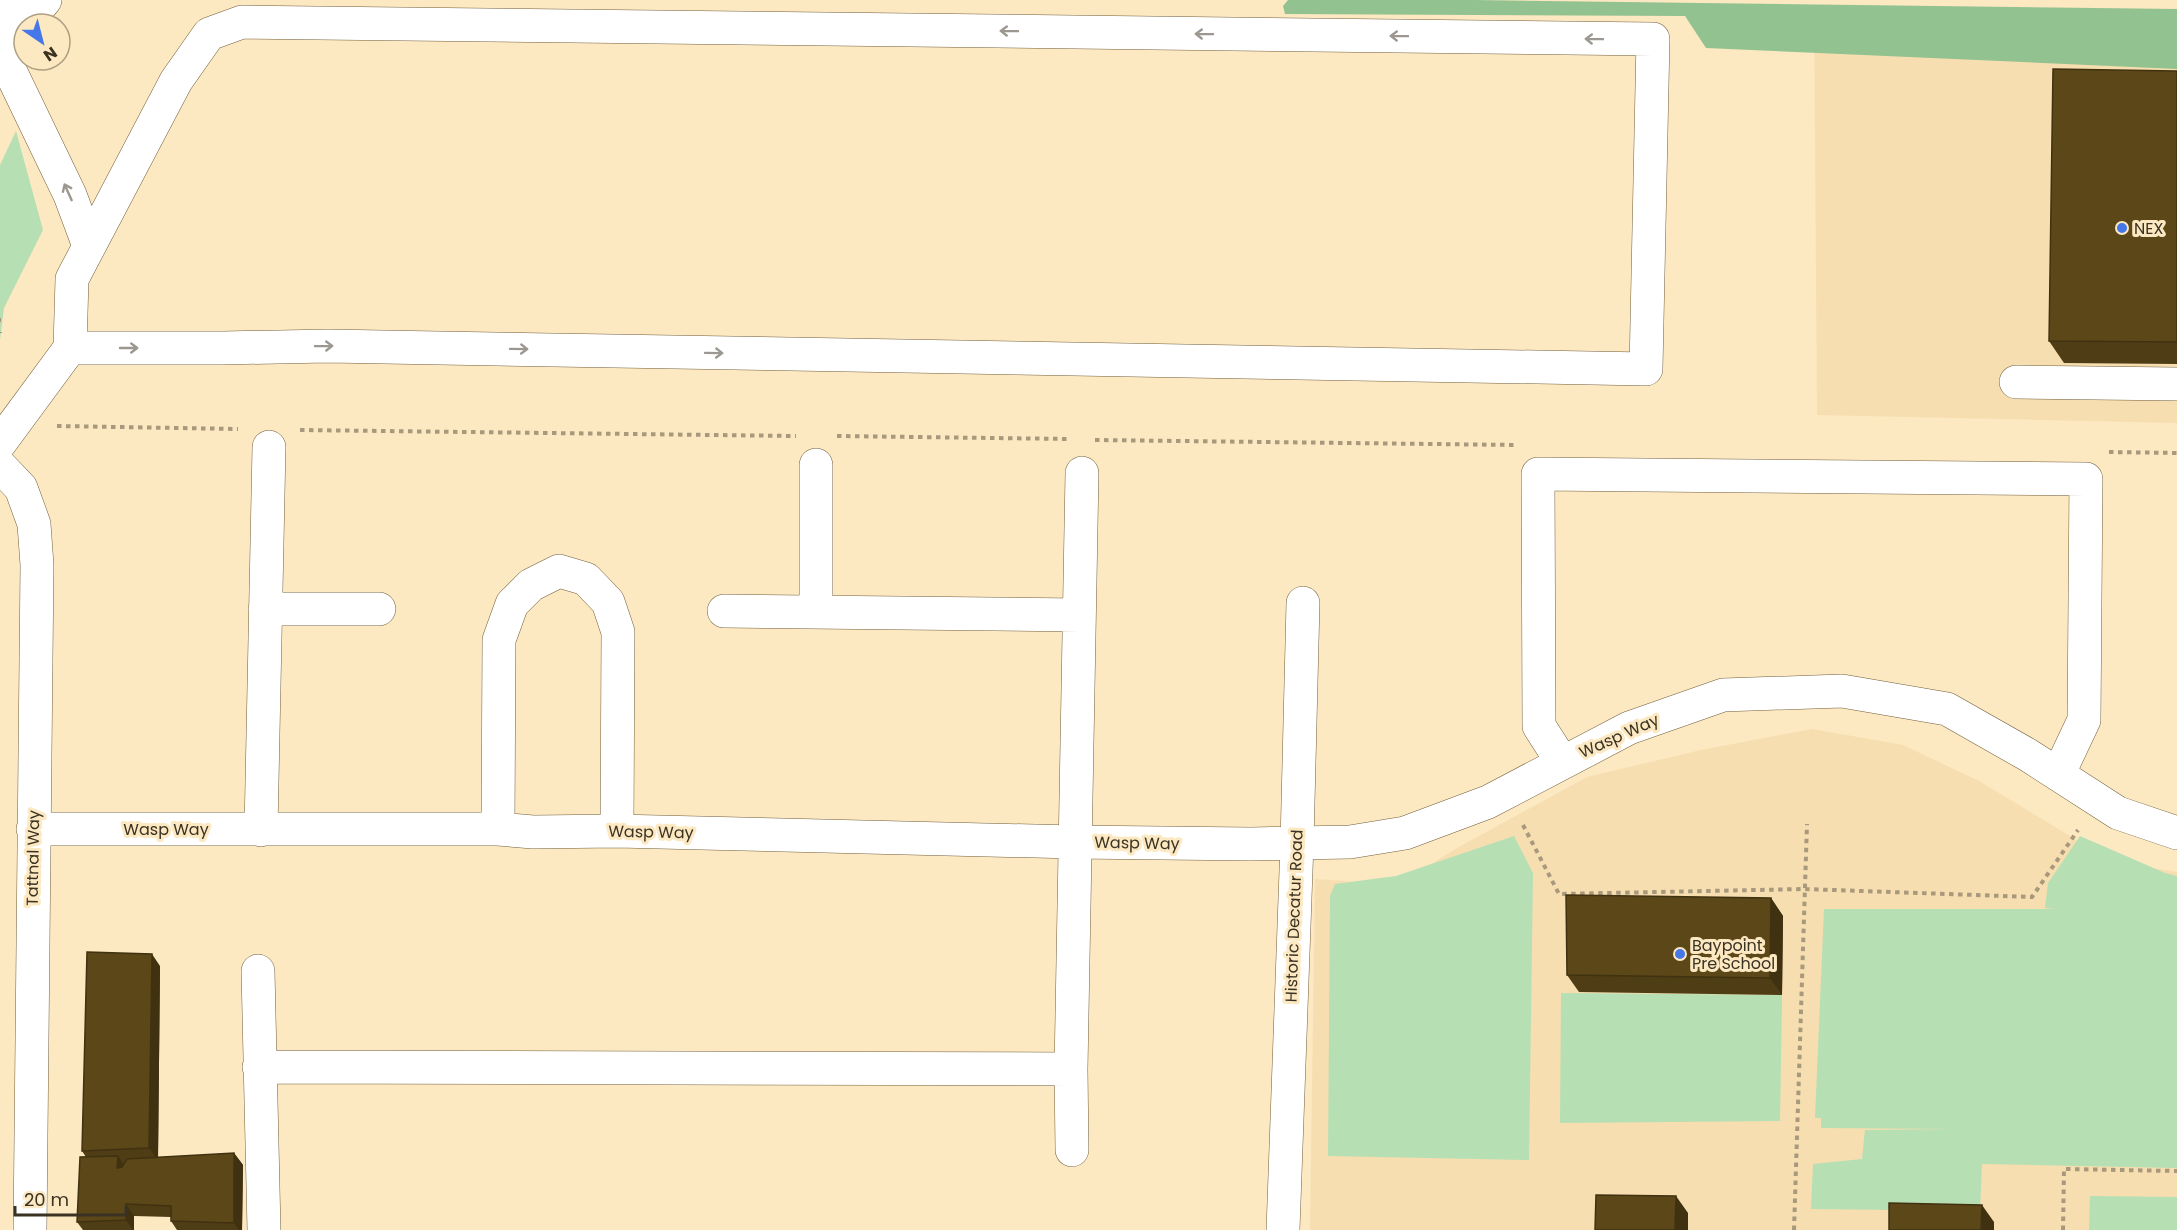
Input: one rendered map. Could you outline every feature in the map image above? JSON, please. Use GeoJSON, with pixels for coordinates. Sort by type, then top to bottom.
{"type":"FeatureCollection","features":[{"type":"Feature","properties":{"kind":"street"},"geometry":{"type":"LineString","coordinates":[[0,14],[8,0]]}},
{"type":"Feature","properties":{"kind":"street"},"geometry":{"type":"LineString","coordinates":[[35,12],[45,0]]}},
{"type":"Feature","properties":{"kind":"street"},"geometry":{"type":"LineString","coordinates":[[0,443],[70,348],[72,279],[176,81],[209,34],[242,22],[1653,39],[1646,369],[339,346],[70,348]]}},
{"type":"Feature","properties":{"kind":"street"},"geometry":{"type":"LineString","coordinates":[[12,42],[1,56],[70,195],[89,246]]}},
{"type":"Feature","properties":{"kind":"street"},"geometry":{"type":"LineString","coordinates":[[2016,382],[2177,384]]}},
{"type":"Feature","properties":{"kind":"street"},"geometry":{"type":"LineString","coordinates":[[261,830],[266,609],[279,438]]}},
{"type":"Feature","properties":{"kind":"street"},"geometry":{"type":"LineString","coordinates":[[816,446],[816,611]]}},
{"type":"Feature","properties":{"kind":"street"},"geometry":{"type":"LineString","coordinates":[[1072,1150],[1074,842],[1082,473]]}},
{"type":"Feature","properties":{"kind":"street"},"geometry":{"type":"LineString","coordinates":[[1562,762],[1539,726],[1538,474],[2086,479],[2084,720],[2059,774]]}},
{"type":"Feature","properties":{"kind":"street","name":"Tattnal Way"},"geometry":{"type":"LineString","coordinates":[[10,477],[34,524],[37,565],[30,1230]]}},
{"type":"Feature","properties":{"kind":"street"},"geometry":{"type":"LineString","coordinates":[[498,829],[499,640],[512,604],[531,585],[559,571],[586,579],[608,602],[618,632],[617,831]]}},
{"type":"Feature","properties":{"kind":"street","name":"Historic Decatur Road"},"geometry":{"type":"LineString","coordinates":[[1283,1230],[1298,843],[1303,603]]}},
{"type":"Feature","properties":{"kind":"street"},"geometry":{"type":"LineString","coordinates":[[266,609],[379,609]]}},
{"type":"Feature","properties":{"kind":"street"},"geometry":{"type":"LineString","coordinates":[[724,611],[1079,615]]}},
{"type":"Feature","properties":{"kind":"street","name":"Wasp Way"},"geometry":{"type":"LineString","coordinates":[[33,829],[498,829],[533,832],[617,831],[1074,842],[1350,842],[1406,834],[1488,802],[1629,728],[1723,695],[1842,691],[1947,709],[2059,774],[2118,813],[2177,833]]}},
{"type":"Feature","properties":{"kind":"street"},"geometry":{"type":"LineString","coordinates":[[258,970],[264,1230]]}},
{"type":"Feature","properties":{"kind":"street"},"geometry":{"type":"LineString","coordinates":[[259,1067],[1071,1070]]}},
{"type":"Feature","properties":{"kind":"path"},"geometry":{"type":"LineString","coordinates":[[51,426],[242,429]]}},
{"type":"Feature","properties":{"kind":"path"},"geometry":{"type":"LineString","coordinates":[[279,438],[816,446],[1078,439]]}},
{"type":"Feature","properties":{"kind":"path"},"geometry":{"type":"LineString","coordinates":[[1090,440],[1520,445]]}},
{"type":"Feature","properties":{"kind":"path"},"geometry":{"type":"LineString","coordinates":[[2105,452],[2177,453]]}},
{"type":"Feature","properties":{"kind":"path"},"geometry":{"type":"LineString","coordinates":[[1794,1230],[1807,824]]}},
{"type":"Feature","properties":{"kind":"path"},"geometry":{"type":"LineString","coordinates":[[1522,825],[1560,894],[1805,889],[2032,897],[2080,828]]}},
{"type":"Feature","properties":{"kind":"path"},"geometry":{"type":"LineString","coordinates":[[2063,1230],[2064,1169],[2177,1171]]}},
{"type":"Feature","properties":{"kind":"shaded area"},"geometry":{"type":"Polygon","coordinates":[[[1814,5],[2177,14],[2177,423],[1817,415],[1814,5]]]}},
{"type":"Feature","properties":{"kind":"shaded area"},"geometry":{"type":"Polygon","coordinates":[[[1812,729],[1903,745],[1979,781],[2113,862],[2177,872],[2177,1230],[1310,1230],[1315,879],[1398,885],[1457,848],[1587,777],[1701,750],[1812,729]]]}},
{"type":"Feature","properties":{"kind":"green space"},"geometry":{"type":"Polygon","coordinates":[[[1288,0],[1475,0],[2177,9],[2177,69],[1706,48],[1685,16],[1285,14],[1283,6],[1288,0]]]}},
{"type":"Feature","properties":{"kind":"green space"},"geometry":{"type":"Polygon","coordinates":[[[16,131],[43,230],[4,308],[0,340],[0,165],[16,131]]]}},
{"type":"Feature","properties":{"kind":"green space"},"geometry":{"type":"Polygon","coordinates":[[[1514,836],[1533,873],[1529,1160],[1328,1156],[1330,896],[1335,884],[1396,876],[1514,836]]]}},
{"type":"Feature","properties":{"kind":"green space"},"geometry":{"type":"Polygon","coordinates":[[[2080,836],[2165,873],[2177,876],[2177,1168],[1982,1164],[1980,1211],[1811,1209],[1813,1164],[1862,1159],[1865,1130],[1953,1129],[1821,1128],[1821,1118],[1815,1118],[1824,909],[2056,909],[2045,908],[2048,883],[2080,836]]]}},
{"type":"Feature","properties":{"kind":"green space"},"geometry":{"type":"Polygon","coordinates":[[[1561,993],[1782,995],[1780,1121],[1560,1123],[1561,993]]]}},
{"type":"Feature","properties":{"kind":"green space"},"geometry":{"type":"Polygon","coordinates":[[[2090,1196],[2177,1197],[2177,1230],[2089,1230],[2090,1196]]]}},
{"type":"Feature","properties":{"kind":"building","name":"NEX"},"geometry":{"type":"Polygon","coordinates":[[[2053,69],[2177,71],[2177,342],[2049,341],[2053,69]]]}},
{"type":"Feature","properties":{"kind":"building","name":"Baypoint Pre School"},"geometry":{"type":"Polygon","coordinates":[[[1566,895],[1771,898],[1770,978],[1567,975],[1566,895]]]}},
{"type":"Feature","properties":{"kind":"building"},"geometry":{"type":"Polygon","coordinates":[[[87,952],[152,954],[149,1148],[82,1151],[87,952]]]}},
{"type":"Feature","properties":{"kind":"building"},"geometry":{"type":"Polygon","coordinates":[[[234,1153],[234,1223],[171,1221],[171,1206],[126,1204],[126,1220],[77,1222],[80,1157],[118,1156],[117,1168],[122,1167],[127,1159],[234,1153]]]}},
{"type":"Feature","properties":{"kind":"building"},"geometry":{"type":"Polygon","coordinates":[[[1596,1195],[1676,1196],[1675,1230],[1595,1230],[1596,1195]]]}},
{"type":"Feature","properties":{"kind":"building"},"geometry":{"type":"Polygon","coordinates":[[[1889,1203],[1982,1205],[1981,1230],[1889,1230],[1889,1203]]]}},
{"type":"Feature","properties":{"kind":"place","name":"NEX"},"geometry":{"type":"Point","coordinates":[2122,228]}},
{"type":"Feature","properties":{"kind":"place","name":"Baypoint Pre School"},"geometry":{"type":"Point","coordinates":[1680,954]}}]}
